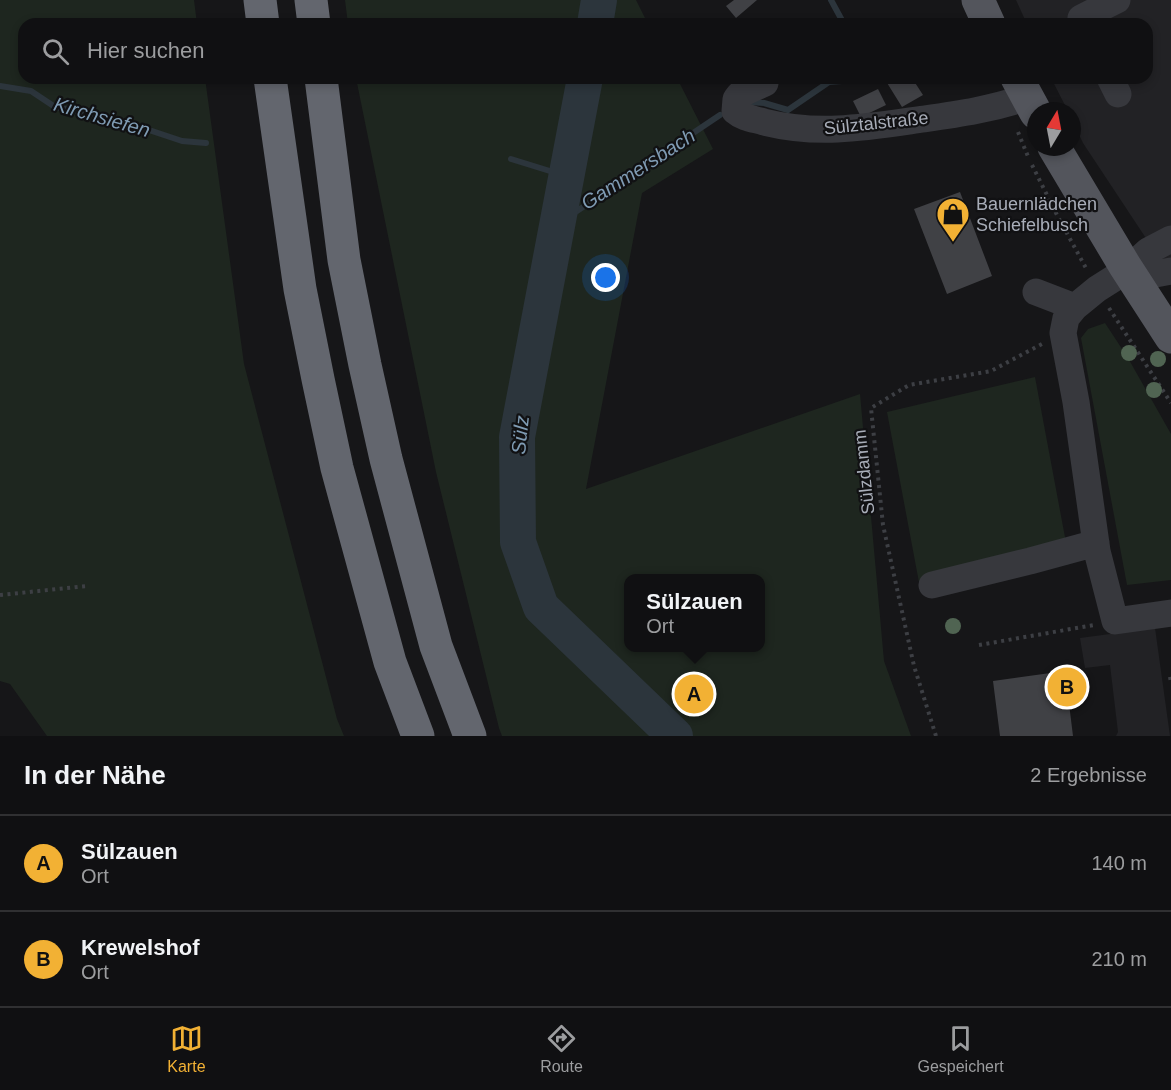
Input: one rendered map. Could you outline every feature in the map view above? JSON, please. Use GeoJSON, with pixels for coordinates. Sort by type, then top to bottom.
{"type":"FeatureCollection","features":[{"type":"Feature","properties":{"kind":"highway"},"geometry":{"type":"LineString","coordinates":[[260,0],[262,18]]}},
{"type":"Feature","properties":{"kind":"highway"},"geometry":{"type":"LineString","coordinates":[[311,0],[313,18]]}},
{"type":"Feature","properties":{"kind":"highway"},"geometry":{"type":"LineString","coordinates":[[271,84],[300,288],[337,468],[390,662],[418,736]]}},
{"type":"Feature","properties":{"kind":"highway"},"geometry":{"type":"LineString","coordinates":[[322,84],[344,260],[365,365],[436,646],[470,736]]}},
{"type":"Feature","properties":{"kind":"main road"},"geometry":{"type":"LineString","coordinates":[[978,0],[986,18]]}},
{"type":"Feature","properties":{"kind":"main road"},"geometry":{"type":"LineString","coordinates":[[1059,156],[1127,270],[1171,337]]}},
{"type":"Feature","properties":{"kind":"street"},"geometry":{"type":"LineString","coordinates":[[1080,14],[1117,0]]}},
{"type":"Feature","properties":{"kind":"street","name":"Sülztalstraße"},"geometry":{"type":"LineString","coordinates":[[763,84],[739,95],[736,99],[735,111],[741,116],[786,127],[831,130],[856,129],[975,111],[1022,98]]}},
{"type":"Feature","properties":{"kind":"street"},"geometry":{"type":"LineString","coordinates":[[1171,239],[1148,250],[1127,270],[1097,289],[1075,307],[1066,318],[1063,333],[1076,402],[1096,543],[1115,621],[1171,613]]}},
{"type":"Feature","properties":{"kind":"street"},"geometry":{"type":"LineString","coordinates":[[1127,270],[1150,275],[1171,271]]}},
{"type":"Feature","properties":{"kind":"street"},"geometry":{"type":"LineString","coordinates":[[1036,292],[1075,307]]}},
{"type":"Feature","properties":{"kind":"street"},"geometry":{"type":"LineString","coordinates":[[932,585],[1096,543]]}},
{"type":"Feature","properties":{"kind":"path"},"geometry":{"type":"LineString","coordinates":[[1022,98],[1026,153],[1097,289],[1171,403]]}},
{"type":"Feature","properties":{"kind":"path","name":"Sülzdamm"},"geometry":{"type":"LineString","coordinates":[[936,736],[914,666],[883,525],[871,408],[909,385],[991,371],[1063,333]]}},
{"type":"Feature","properties":{"kind":"path"},"geometry":{"type":"LineString","coordinates":[[0,595],[87,586]]}},
{"type":"Feature","properties":{"kind":"path"},"geometry":{"type":"LineString","coordinates":[[979,645],[1115,621]]}},
{"type":"Feature","properties":{"kind":"path"},"geometry":{"type":"LineString","coordinates":[[1170,677],[1171,683]]}},
{"type":"Feature","properties":{"kind":"shaded area"},"geometry":{"type":"Polygon","coordinates":[[[0,0],[194,0],[196,18],[18,18],[18,84],[206,84],[244,364],[337,719],[344,736],[47,736],[10,684],[0,681],[0,0]]]}},
{"type":"Feature","properties":{"kind":"shaded area"},"geometry":{"type":"Polygon","coordinates":[[[345,0],[636,0],[645,18],[347,18],[345,0]]]}},
{"type":"Feature","properties":{"kind":"shaded area"},"geometry":{"type":"Polygon","coordinates":[[[1016,0],[1171,0],[1171,276],[1083,143],[1081,102],[1063,102],[1054,84],[1153,84],[1153,18],[1024,18],[1016,0]]]}},
{"type":"Feature","properties":{"kind":"shaded area"},"geometry":{"type":"Polygon","coordinates":[[[357,84],[680,84],[713,149],[642,193],[586,489],[860,394],[884,661],[911,736],[502,736],[436,472],[357,84]]]}},
{"type":"Feature","properties":{"kind":"shaded area"},"geometry":{"type":"Polygon","coordinates":[[[1105,323],[1128,358],[1171,434],[1171,580],[1127,585],[1081,338],[1088,329],[1105,323]]]}},
{"type":"Feature","properties":{"kind":"shaded area"},"geometry":{"type":"Polygon","coordinates":[[[1035,377],[1070,564],[921,593],[887,412],[1035,377]]]}},
{"type":"Feature","properties":{"kind":"shaded area"},"geometry":{"type":"Polygon","coordinates":[[[1155,628],[1170,736],[1116,736],[1118,732],[1110,665],[1085,668],[1080,638],[1155,628]]]}},
{"type":"Feature","properties":{"kind":"building"},"geometry":{"type":"Polygon","coordinates":[[[734,0],[757,0],[736,18],[726,6],[734,0]]]}},
{"type":"Feature","properties":{"kind":"building"},"geometry":{"type":"Polygon","coordinates":[[[888,84],[916,84],[923,95],[902,107],[888,84]]]}},
{"type":"Feature","properties":{"kind":"building"},"geometry":{"type":"Polygon","coordinates":[[[878,89],[886,105],[861,117],[853,101],[878,89]]]}},
{"type":"Feature","properties":{"kind":"building","name":"Bauernlädchen Schiefelbusch"},"geometry":{"type":"Polygon","coordinates":[[[960,192],[992,276],[947,294],[914,209],[960,192]]]}},
{"type":"Feature","properties":{"kind":"building"},"geometry":{"type":"Polygon","coordinates":[[[1065,671],[1073,736],[1000,736],[993,681],[1065,671]]]}},
{"type":"Feature","properties":{"kind":"waterway","name":"Sülz"},"geometry":{"type":"LineString","coordinates":[[596,18],[599,0]]}},
{"type":"Feature","properties":{"kind":"waterway","name":"Gammersbach"},"geometry":{"type":"LineString","coordinates":[[831,0],[841,18]]}},
{"type":"Feature","properties":{"kind":"waterway","name":"Sülz"},"geometry":{"type":"LineString","coordinates":[[584,84],[517,437],[518,542],[541,607],[675,736]]}},
{"type":"Feature","properties":{"kind":"waterway","name":"Gammersbach"},"geometry":{"type":"LineString","coordinates":[[750,102],[764,103],[788,110],[826,84]]}},
{"type":"Feature","properties":{"kind":"waterway","name":"Kirchsiefen"},"geometry":{"type":"LineString","coordinates":[[0,86],[31,91],[55,107],[116,119],[182,141],[206,143]]}},
{"type":"Feature","properties":{"kind":"waterway","name":"Gammersbach"},"geometry":{"type":"LineString","coordinates":[[557,222],[571,215],[720,115]]}},
{"type":"Feature","properties":{"kind":"waterway","name":"Kirchsiefen"},"geometry":{"type":"LineString","coordinates":[[511,159],[566,176]]}},
{"type":"Feature","properties":{"kind":"place","name":"Bauernlädchen Schiefelbusch"},"geometry":{"type":"Point","coordinates":[953,243]}},
{"type":"Feature","properties":{"kind":"place","name":"Krewelshof"},"geometry":{"type":"Point","coordinates":[1067,687]}},
{"type":"Feature","properties":{"kind":"place","name":"Sülzauen"},"geometry":{"type":"Point","coordinates":[694,694]}}]}
